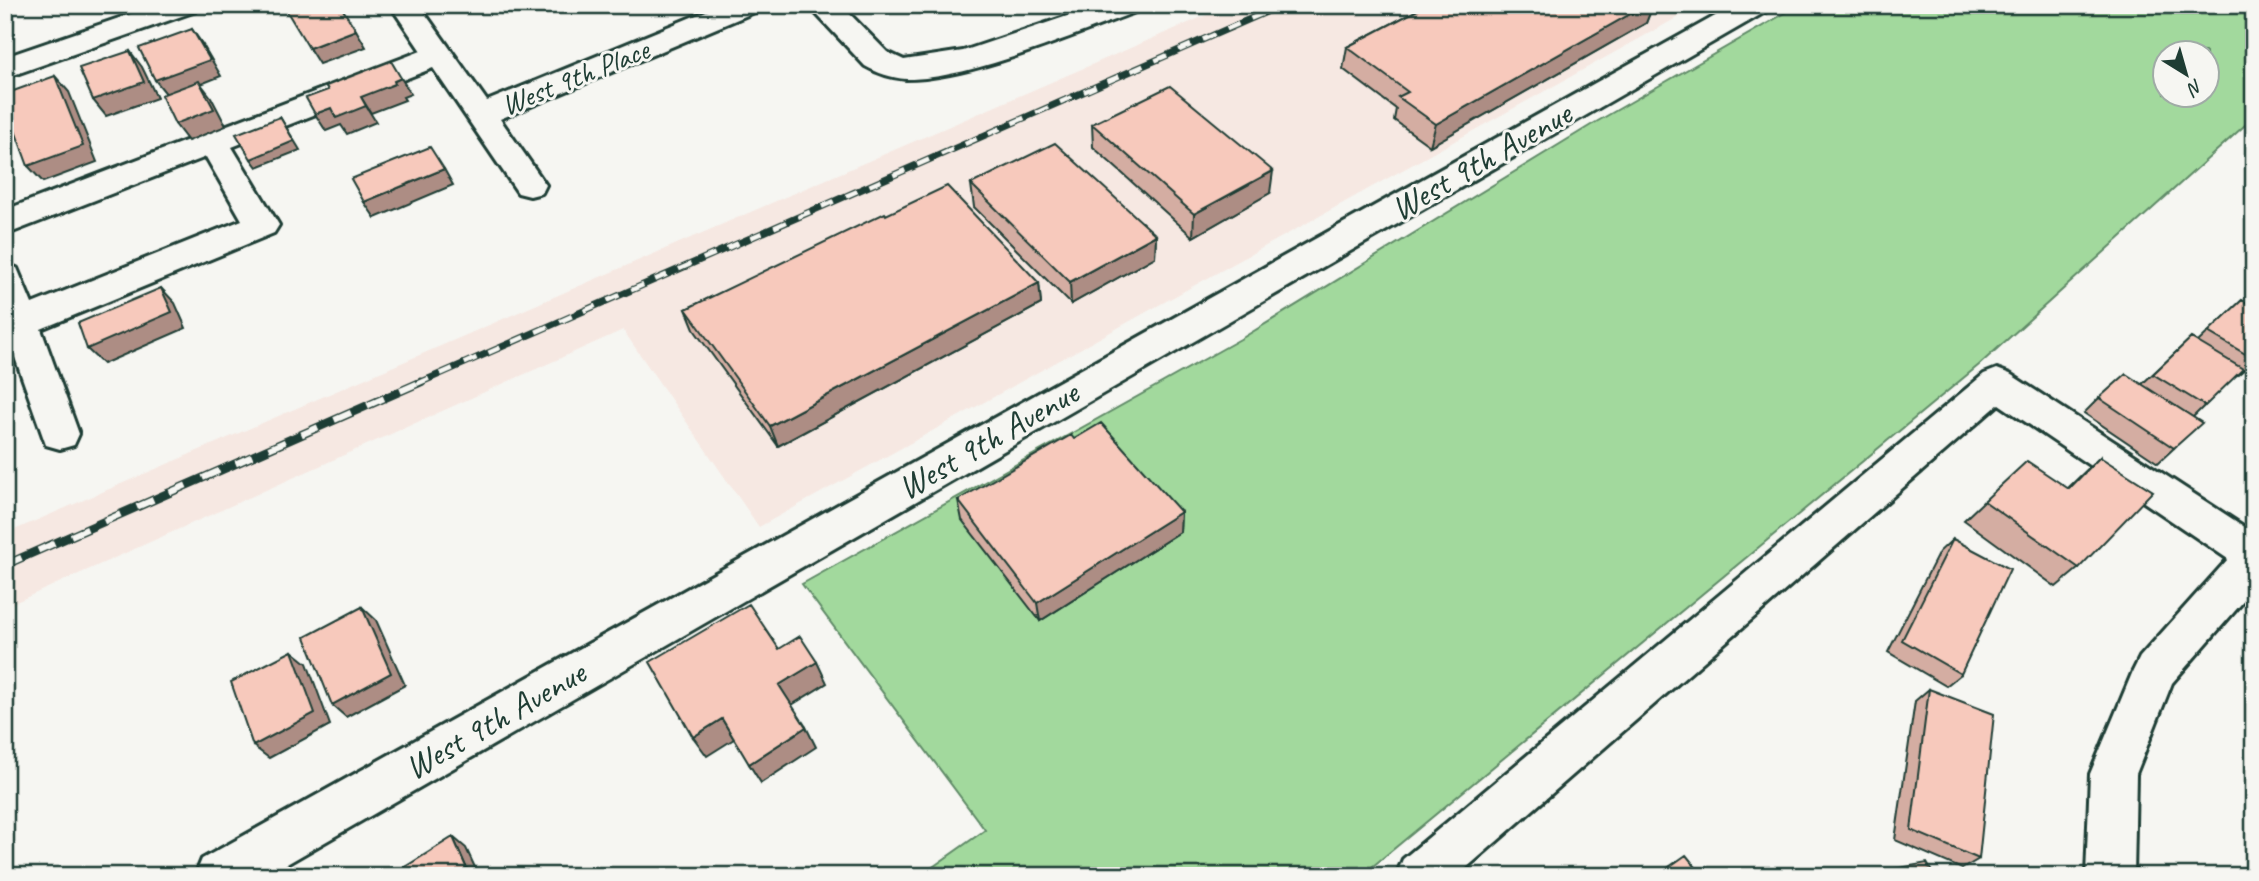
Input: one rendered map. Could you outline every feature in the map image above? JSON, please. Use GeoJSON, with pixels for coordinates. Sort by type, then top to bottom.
{"type":"FeatureCollection","features":[{"type":"Feature","properties":{"kind":"street"},"geometry":{"type":"LineString","coordinates":[[5,68],[186,5]]}},
{"type":"Feature","properties":{"kind":"street"},"geometry":{"type":"LineString","coordinates":[[404,5],[530,185]]}},
{"type":"Feature","properties":{"kind":"street","name":"West 9th Place"},"geometry":{"type":"LineString","coordinates":[[481,115],[747,5]]}},
{"type":"Feature","properties":{"kind":"street"},"geometry":{"type":"LineString","coordinates":[[822,5],[839,19],[877,60],[895,69],[908,71],[959,62],[1128,5]]}},
{"type":"Feature","properties":{"kind":"street","name":"West 9th Avenue"},"geometry":{"type":"LineString","coordinates":[[219,876],[1757,5]]}},
{"type":"Feature","properties":{"kind":"street"},"geometry":{"type":"LineString","coordinates":[[5,223],[439,55]]}},
{"type":"Feature","properties":{"kind":"street"},"geometry":{"type":"LineString","coordinates":[[21,323],[261,225],[212,142]]}},
{"type":"Feature","properties":{"kind":"street"},"geometry":{"type":"LineString","coordinates":[[5,277],[60,433]]}},
{"type":"Feature","properties":{"kind":"street"},"geometry":{"type":"LineString","coordinates":[[1420,876],[1997,384],[2254,557],[2155,671],[2113,774],[2110,876]]}},
{"type":"Feature","properties":{"kind":"shaded area"},"geometry":{"type":"Polygon","coordinates":[[[1230,5],[1700,5],[759,527],[623,330],[5,607],[5,534],[1230,5]]]}},
{"type":"Feature","properties":{"kind":"green space"},"geometry":{"type":"Polygon","coordinates":[[[1799,5],[2254,5],[2254,117],[1979,365],[1361,876],[920,876],[985,830],[802,584],[1244,337],[1591,125],[1799,5]]]}},
{"type":"Feature","properties":{"kind":"building"},"geometry":{"type":"Polygon","coordinates":[[[283,5],[340,5],[356,30],[309,48],[283,5]]]}},
{"type":"Feature","properties":{"kind":"building"},"geometry":{"type":"Polygon","coordinates":[[[1427,5],[1646,5],[1436,124],[1398,97],[1408,92],[1347,47],[1427,5]]]}},
{"type":"Feature","properties":{"kind":"building"},"geometry":{"type":"Polygon","coordinates":[[[192,29],[210,60],[155,80],[139,48],[192,29]]]}},
{"type":"Feature","properties":{"kind":"building"},"geometry":{"type":"Polygon","coordinates":[[[130,51],[144,82],[93,100],[79,68],[130,51]]]}},
{"type":"Feature","properties":{"kind":"building"},"geometry":{"type":"Polygon","coordinates":[[[391,61],[401,78],[394,81],[395,84],[361,97],[366,106],[336,118],[331,108],[315,114],[306,98],[328,90],[326,86],[391,61]]]}},
{"type":"Feature","properties":{"kind":"building"},"geometry":{"type":"Polygon","coordinates":[[[55,76],[83,146],[28,166],[5,103],[5,94],[55,76]]]}},
{"type":"Feature","properties":{"kind":"building"},"geometry":{"type":"Polygon","coordinates":[[[199,81],[214,109],[175,124],[161,95],[199,81]]]}},
{"type":"Feature","properties":{"kind":"building"},"geometry":{"type":"Polygon","coordinates":[[[1170,86],[1273,171],[1194,214],[1092,124],[1170,86]]]}},
{"type":"Feature","properties":{"kind":"building"},"geometry":{"type":"Polygon","coordinates":[[[280,117],[294,141],[251,159],[236,134],[280,117]]]}},
{"type":"Feature","properties":{"kind":"building"},"geometry":{"type":"Polygon","coordinates":[[[1055,143],[1156,235],[1070,282],[971,184],[1055,143]]]}},
{"type":"Feature","properties":{"kind":"building"},"geometry":{"type":"Polygon","coordinates":[[[430,147],[444,169],[364,202],[351,179],[430,147]]]}},
{"type":"Feature","properties":{"kind":"building"},"geometry":{"type":"Polygon","coordinates":[[[947,186],[1039,283],[770,426],[686,309],[947,186]]]}},
{"type":"Feature","properties":{"kind":"building"},"geometry":{"type":"Polygon","coordinates":[[[161,288],[172,312],[87,349],[78,323],[161,288]]]}},
{"type":"Feature","properties":{"kind":"building"},"geometry":{"type":"Polygon","coordinates":[[[2242,300],[2254,307],[2254,359],[2208,332],[2242,300]]]}},
{"type":"Feature","properties":{"kind":"building"},"geometry":{"type":"Polygon","coordinates":[[[2191,338],[2243,369],[2205,406],[2153,374],[2191,338]]]}},
{"type":"Feature","properties":{"kind":"building"},"geometry":{"type":"Polygon","coordinates":[[[2126,374],[2202,423],[2174,448],[2099,398],[2126,374]]]}},
{"type":"Feature","properties":{"kind":"building"},"geometry":{"type":"Polygon","coordinates":[[[1101,423],[1181,512],[1037,603],[958,500],[1071,435],[1074,439],[1101,423]]]}},
{"type":"Feature","properties":{"kind":"building"},"geometry":{"type":"Polygon","coordinates":[[[2100,457],[2153,491],[2079,568],[1984,501],[2027,461],[2069,489],[2100,457]]]}},
{"type":"Feature","properties":{"kind":"building"},"geometry":{"type":"Polygon","coordinates":[[[1953,539],[2010,569],[1961,674],[1902,640],[1953,539]]]}},
{"type":"Feature","properties":{"kind":"building"},"geometry":{"type":"Polygon","coordinates":[[[749,604],[779,649],[800,636],[817,662],[779,685],[806,727],[749,764],[722,719],[693,737],[650,662],[749,604]]]}},
{"type":"Feature","properties":{"kind":"building"},"geometry":{"type":"Polygon","coordinates":[[[362,607],[391,673],[332,705],[305,637],[362,607]]]}},
{"type":"Feature","properties":{"kind":"building"},"geometry":{"type":"Polygon","coordinates":[[[292,651],[315,713],[253,746],[231,682],[292,651]]]}},
{"type":"Feature","properties":{"kind":"building"},"geometry":{"type":"Polygon","coordinates":[[[1929,689],[1994,714],[1979,859],[1911,830],[1929,689]]]}},
{"type":"Feature","properties":{"kind":"building"},"geometry":{"type":"Polygon","coordinates":[[[453,837],[470,876],[398,876],[397,872],[453,837]]]}},
{"type":"Feature","properties":{"kind":"building"},"geometry":{"type":"Polygon","coordinates":[[[1686,855],[1703,876],[1656,876],[1686,855]]]}},
{"type":"Feature","properties":{"kind":"building"},"geometry":{"type":"Polygon","coordinates":[[[1927,863],[1934,876],[1854,876],[1927,863]]]}},
{"type":"Feature","properties":{"kind":"railway"},"geometry":{"type":"LineString","coordinates":[[417,384],[1282,5]]}},
{"type":"Feature","properties":{"kind":"railway"},"geometry":{"type":"LineString","coordinates":[[5,565],[421,382]]}}]}
